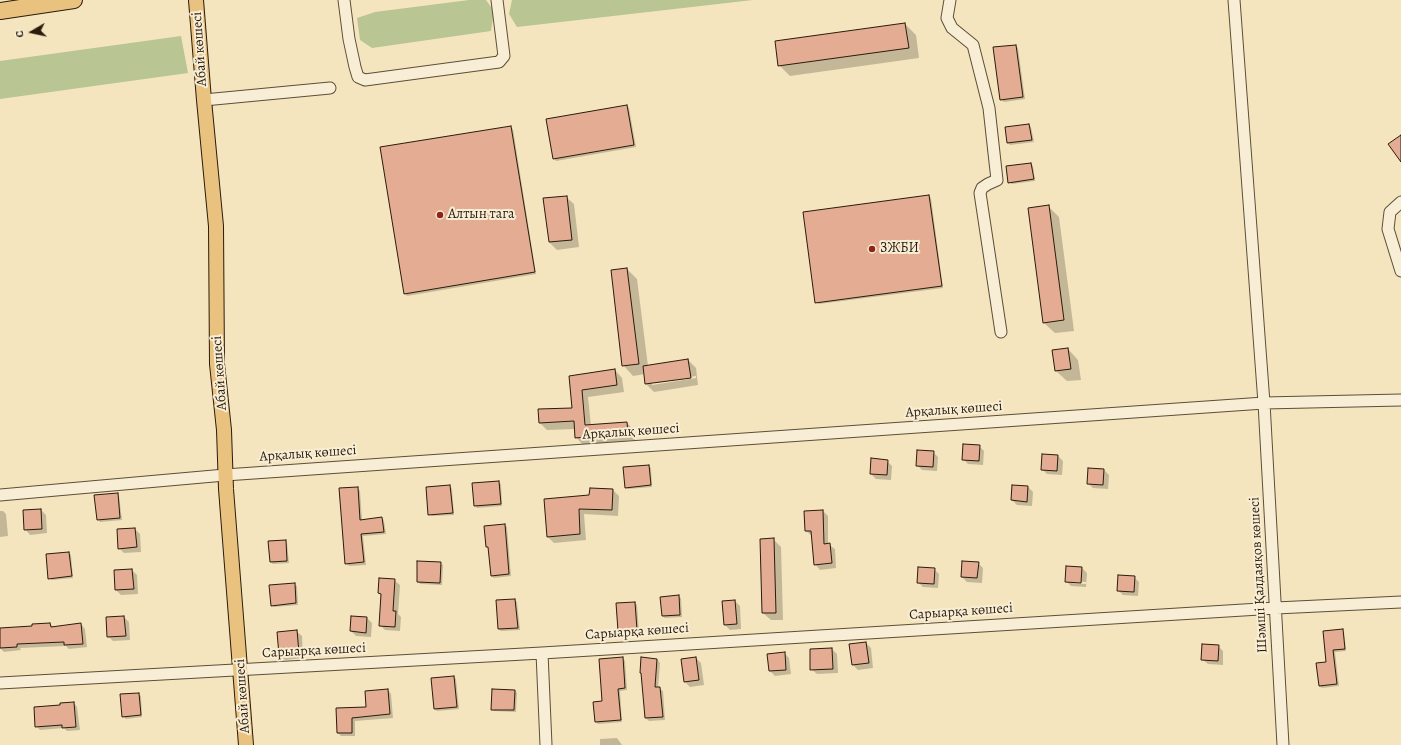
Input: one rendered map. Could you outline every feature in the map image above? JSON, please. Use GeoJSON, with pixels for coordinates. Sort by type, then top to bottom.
{"type":"FeatureCollection","features":[{"type":"Feature","properties":{"kind":"highway"},"geometry":{"type":"LineString","coordinates":[[0,11],[74,0]]}},
{"type":"Feature","properties":{"kind":"main road","name":"Абай көшесі"},"geometry":{"type":"LineString","coordinates":[[196,0],[216,226],[217,364],[224,430],[225,475],[246,745]]}},
{"type":"Feature","properties":{"kind":"street"},"geometry":{"type":"LineString","coordinates":[[344,0],[349,40],[355,67],[358,77],[365,80],[499,62],[504,56],[497,0]]}},
{"type":"Feature","properties":{"kind":"street"},"geometry":{"type":"LineString","coordinates":[[950,0],[947,18],[952,28],[973,45],[988,108],[997,180],[982,188],[980,193],[1001,332]]}},
{"type":"Feature","properties":{"kind":"street","name":"Шәмші Қалдаяқов көшесі"},"geometry":{"type":"LineString","coordinates":[[1234,0],[1264,404],[1283,745]]}},
{"type":"Feature","properties":{"kind":"street"},"geometry":{"type":"LineString","coordinates":[[204,100],[330,88]]}},
{"type":"Feature","properties":{"kind":"street"},"geometry":{"type":"LineString","coordinates":[[1401,202],[1390,212],[1388,230],[1401,271]]}},
{"type":"Feature","properties":{"kind":"street","name":"Арқалық көшесі"},"geometry":{"type":"LineString","coordinates":[[0,495],[225,475],[1264,404],[1401,400]]}},
{"type":"Feature","properties":{"kind":"street","name":"Сарыарқа көшесі"},"geometry":{"type":"LineString","coordinates":[[0,683],[542,653],[1276,608],[1401,602]]}},
{"type":"Feature","properties":{"kind":"street"},"geometry":{"type":"LineString","coordinates":[[542,653],[546,745]]}},
{"type":"Feature","properties":{"kind":"green space"},"geometry":{"type":"Polygon","coordinates":[[[469,0],[486,0],[494,11],[491,31],[372,48],[360,40],[357,18],[375,12],[469,0]]]}},
{"type":"Feature","properties":{"kind":"green space"},"geometry":{"type":"Polygon","coordinates":[[[512,0],[753,0],[517,27],[509,14],[512,0]]]}},
{"type":"Feature","properties":{"kind":"green space"},"geometry":{"type":"Polygon","coordinates":[[[181,36],[188,73],[0,99],[0,61],[181,36]]]}},
{"type":"Feature","properties":{"kind":"building"},"geometry":{"type":"Polygon","coordinates":[[[905,23],[909,48],[778,66],[775,41],[905,23]]]}},
{"type":"Feature","properties":{"kind":"building"},"geometry":{"type":"Polygon","coordinates":[[[1016,45],[1023,97],[1000,100],[993,47],[1016,45]]]}},
{"type":"Feature","properties":{"kind":"building"},"geometry":{"type":"Polygon","coordinates":[[[627,105],[634,145],[553,159],[546,119],[627,105]]]}},
{"type":"Feature","properties":{"kind":"building"},"geometry":{"type":"Polygon","coordinates":[[[1029,124],[1032,140],[1007,143],[1005,127],[1029,124]]]}},
{"type":"Feature","properties":{"kind":"building"},"geometry":{"type":"Polygon","coordinates":[[[511,126],[535,272],[404,294],[380,147],[511,126]]]}},
{"type":"Feature","properties":{"kind":"building"},"geometry":{"type":"Polygon","coordinates":[[[1401,135],[1401,162],[1388,144],[1401,135]]]}},
{"type":"Feature","properties":{"kind":"building"},"geometry":{"type":"Polygon","coordinates":[[[1031,163],[1034,179],[1008,183],[1006,166],[1031,163]]]}},
{"type":"Feature","properties":{"kind":"building","name":"ЗЖБИ"},"geometry":{"type":"Polygon","coordinates":[[[929,195],[942,286],[815,303],[803,212],[929,195]]]}},
{"type":"Feature","properties":{"kind":"building"},"geometry":{"type":"Polygon","coordinates":[[[567,196],[572,240],[549,242],[543,198],[567,196]]]}},
{"type":"Feature","properties":{"kind":"building"},"geometry":{"type":"Polygon","coordinates":[[[1049,205],[1064,320],[1043,323],[1028,208],[1049,205]]]}},
{"type":"Feature","properties":{"kind":"building"},"geometry":{"type":"Polygon","coordinates":[[[627,268],[639,364],[622,366],[611,270],[627,268]]]}},
{"type":"Feature","properties":{"kind":"building"},"geometry":{"type":"Polygon","coordinates":[[[1068,348],[1071,369],[1055,371],[1052,350],[1068,348]]]}},
{"type":"Feature","properties":{"kind":"building"},"geometry":{"type":"Polygon","coordinates":[[[688,359],[691,378],[645,384],[643,366],[688,359]]]}},
{"type":"Feature","properties":{"kind":"building"},"geometry":{"type":"Polygon","coordinates":[[[615,369],[617,385],[582,390],[585,425],[627,422],[628,433],[575,438],[574,421],[539,423],[538,409],[572,408],[569,376],[615,369]]]}},
{"type":"Feature","properties":{"kind":"building"},"geometry":{"type":"Polygon","coordinates":[[[963,444],[980,445],[979,461],[962,460],[963,444]]]}},
{"type":"Feature","properties":{"kind":"building"},"geometry":{"type":"Polygon","coordinates":[[[917,450],[934,451],[933,467],[916,466],[917,450]]]}},
{"type":"Feature","properties":{"kind":"building"},"geometry":{"type":"Polygon","coordinates":[[[1042,454],[1058,455],[1057,471],[1041,470],[1042,454]]]}},
{"type":"Feature","properties":{"kind":"building"},"geometry":{"type":"Polygon","coordinates":[[[871,458],[888,460],[887,475],[870,474],[871,458]]]}},
{"type":"Feature","properties":{"kind":"building"},"geometry":{"type":"Polygon","coordinates":[[[649,465],[651,485],[625,488],[623,467],[649,465]]]}},
{"type":"Feature","properties":{"kind":"building"},"geometry":{"type":"Polygon","coordinates":[[[1088,468],[1104,469],[1103,485],[1087,484],[1088,468]]]}},
{"type":"Feature","properties":{"kind":"building"},"geometry":{"type":"Polygon","coordinates":[[[499,481],[501,504],[474,506],[472,483],[499,481]]]}},
{"type":"Feature","properties":{"kind":"building"},"geometry":{"type":"Polygon","coordinates":[[[450,485],[453,513],[428,515],[426,487],[450,485]]]}},
{"type":"Feature","properties":{"kind":"building"},"geometry":{"type":"Polygon","coordinates":[[[1012,485],[1028,486],[1027,502],[1011,500],[1012,485]]]}},
{"type":"Feature","properties":{"kind":"building"},"geometry":{"type":"Polygon","coordinates":[[[358,487],[360,520],[382,517],[384,532],[361,534],[364,562],[345,564],[339,488],[358,487]]]}},
{"type":"Feature","properties":{"kind":"building"},"geometry":{"type":"Polygon","coordinates":[[[590,488],[613,489],[612,510],[579,509],[580,534],[547,537],[544,499],[589,495],[590,488]]]}},
{"type":"Feature","properties":{"kind":"building"},"geometry":{"type":"Polygon","coordinates":[[[118,493],[120,518],[97,520],[94,495],[118,493]]]}},
{"type":"Feature","properties":{"kind":"building"},"geometry":{"type":"Polygon","coordinates":[[[41,509],[42,529],[24,530],[23,510],[41,509]]]}},
{"type":"Feature","properties":{"kind":"building"},"geometry":{"type":"Polygon","coordinates":[[[823,510],[824,544],[830,543],[832,563],[814,565],[811,531],[805,531],[804,511],[823,510]]]}},
{"type":"Feature","properties":{"kind":"building"},"geometry":{"type":"Polygon","coordinates":[[[505,524],[509,574],[491,576],[484,526],[505,524]]]}},
{"type":"Feature","properties":{"kind":"building"},"geometry":{"type":"Polygon","coordinates":[[[135,528],[137,547],[118,549],[117,529],[135,528]]]}},
{"type":"Feature","properties":{"kind":"building"},"geometry":{"type":"Polygon","coordinates":[[[774,538],[776,613],[762,613],[760,539],[774,538]]]}},
{"type":"Feature","properties":{"kind":"building"},"geometry":{"type":"Polygon","coordinates":[[[286,540],[287,561],[270,562],[268,541],[286,540]]]}},
{"type":"Feature","properties":{"kind":"building"},"geometry":{"type":"Polygon","coordinates":[[[69,552],[72,576],[48,579],[46,554],[69,552]]]}},
{"type":"Feature","properties":{"kind":"building"},"geometry":{"type":"Polygon","coordinates":[[[417,561],[441,562],[440,583],[417,582],[417,561]]]}},
{"type":"Feature","properties":{"kind":"building"},"geometry":{"type":"Polygon","coordinates":[[[962,561],[979,562],[977,578],[961,577],[962,561]]]}},
{"type":"Feature","properties":{"kind":"building"},"geometry":{"type":"Polygon","coordinates":[[[1066,566],[1082,567],[1081,583],[1065,582],[1066,566]]]}},
{"type":"Feature","properties":{"kind":"building"},"geometry":{"type":"Polygon","coordinates":[[[918,567],[935,568],[934,584],[917,583],[918,567]]]}},
{"type":"Feature","properties":{"kind":"building"},"geometry":{"type":"Polygon","coordinates":[[[132,569],[134,589],[115,590],[114,570],[132,569]]]}},
{"type":"Feature","properties":{"kind":"building"},"geometry":{"type":"Polygon","coordinates":[[[1118,575],[1135,576],[1134,592],[1117,591],[1118,575]]]}},
{"type":"Feature","properties":{"kind":"building"},"geometry":{"type":"Polygon","coordinates":[[[379,578],[395,579],[393,611],[396,611],[395,627],[379,626],[381,594],[378,593],[379,578]]]}},
{"type":"Feature","properties":{"kind":"building"},"geometry":{"type":"Polygon","coordinates":[[[295,583],[296,603],[271,606],[269,585],[295,583]]]}},
{"type":"Feature","properties":{"kind":"building"},"geometry":{"type":"Polygon","coordinates":[[[679,595],[680,615],[662,616],[660,597],[679,595]]]}},
{"type":"Feature","properties":{"kind":"building"},"geometry":{"type":"Polygon","coordinates":[[[515,599],[518,628],[498,629],[496,600],[515,599]]]}},
{"type":"Feature","properties":{"kind":"building"},"geometry":{"type":"Polygon","coordinates":[[[735,600],[737,624],[724,625],[722,601],[735,600]]]}},
{"type":"Feature","properties":{"kind":"building"},"geometry":{"type":"Polygon","coordinates":[[[635,602],[637,630],[618,631],[616,603],[635,602]]]}},
{"type":"Feature","properties":{"kind":"building"},"geometry":{"type":"Polygon","coordinates":[[[124,616],[126,636],[107,637],[106,617],[124,616]]]}},
{"type":"Feature","properties":{"kind":"building"},"geometry":{"type":"Polygon","coordinates":[[[351,616],[367,617],[366,633],[350,631],[351,616]]]}},
{"type":"Feature","properties":{"kind":"building"},"geometry":{"type":"Polygon","coordinates":[[[50,623],[51,627],[81,623],[83,644],[64,645],[64,642],[17,644],[17,647],[0,648],[0,628],[50,623]]]}},
{"type":"Feature","properties":{"kind":"building"},"geometry":{"type":"Polygon","coordinates":[[[1343,629],[1345,649],[1333,650],[1337,684],[1319,686],[1316,663],[1326,662],[1323,631],[1343,629]]]}},
{"type":"Feature","properties":{"kind":"building"},"geometry":{"type":"Polygon","coordinates":[[[297,630],[299,653],[279,655],[277,632],[297,630]]]}},
{"type":"Feature","properties":{"kind":"building"},"geometry":{"type":"Polygon","coordinates":[[[866,642],[869,663],[852,665],[849,644],[866,642]]]}},
{"type":"Feature","properties":{"kind":"building"},"geometry":{"type":"Polygon","coordinates":[[[1202,644],[1219,645],[1218,661],[1201,660],[1202,644]]]}},
{"type":"Feature","properties":{"kind":"building"},"geometry":{"type":"Polygon","coordinates":[[[832,648],[833,669],[810,670],[810,649],[832,648]]]}},
{"type":"Feature","properties":{"kind":"building"},"geometry":{"type":"Polygon","coordinates":[[[785,652],[786,670],[769,671],[767,654],[785,652]]]}},
{"type":"Feature","properties":{"kind":"building"},"geometry":{"type":"Polygon","coordinates":[[[623,657],[625,688],[618,689],[621,720],[595,722],[593,702],[602,701],[599,659],[623,657]]]}},
{"type":"Feature","properties":{"kind":"building"},"geometry":{"type":"Polygon","coordinates":[[[641,657],[657,659],[655,687],[660,687],[663,717],[645,718],[640,673],[641,657]]]}},
{"type":"Feature","properties":{"kind":"building"},"geometry":{"type":"Polygon","coordinates":[[[696,657],[699,680],[684,682],[681,659],[696,657]]]}},
{"type":"Feature","properties":{"kind":"building"},"geometry":{"type":"Polygon","coordinates":[[[454,676],[457,707],[434,709],[431,678],[454,676]]]}},
{"type":"Feature","properties":{"kind":"building"},"geometry":{"type":"Polygon","coordinates":[[[388,689],[390,714],[352,718],[352,733],[337,733],[336,708],[366,707],[365,691],[388,689]]]}},
{"type":"Feature","properties":{"kind":"building"},"geometry":{"type":"Polygon","coordinates":[[[492,689],[515,690],[514,710],[491,710],[492,689]]]}},
{"type":"Feature","properties":{"kind":"building"},"geometry":{"type":"Polygon","coordinates":[[[139,693],[141,715],[122,717],[120,694],[139,693]]]}},
{"type":"Feature","properties":{"kind":"building"},"geometry":{"type":"Polygon","coordinates":[[[74,702],[76,727],[62,728],[62,725],[35,727],[34,707],[60,705],[60,703],[74,702]]]}},
{"type":"Feature","properties":{"kind":"place","name":"Алтын тага"},"geometry":{"type":"Point","coordinates":[440,215]}},
{"type":"Feature","properties":{"kind":"place","name":"ЗЖБИ"},"geometry":{"type":"Point","coordinates":[872,249]}}]}
